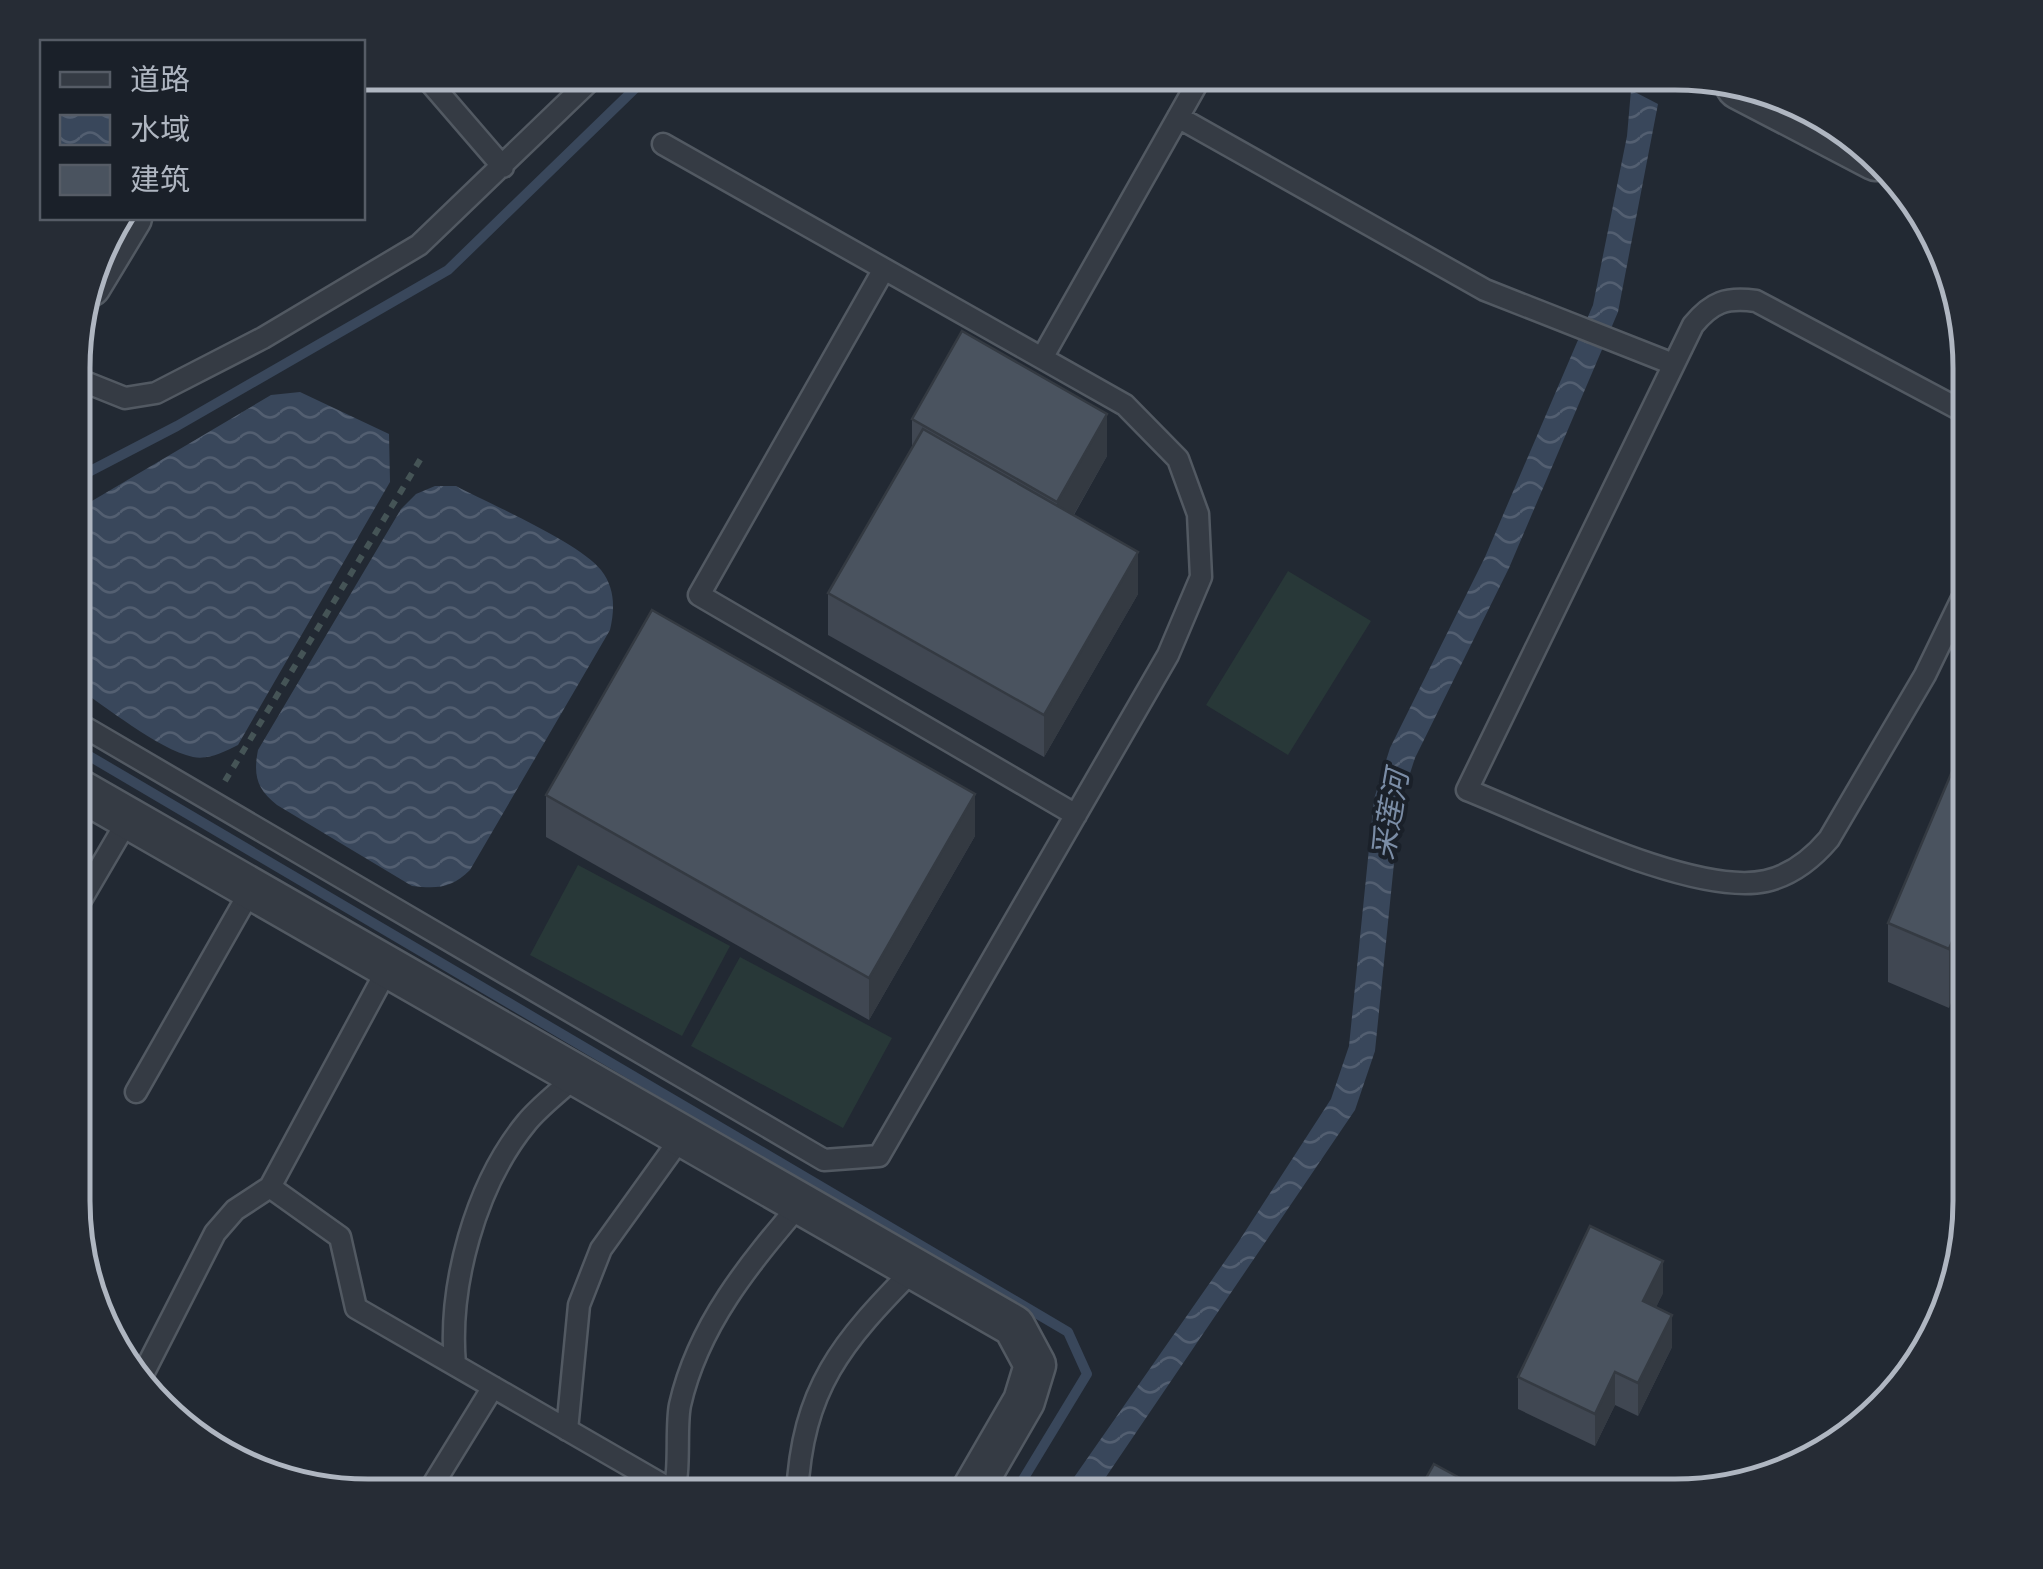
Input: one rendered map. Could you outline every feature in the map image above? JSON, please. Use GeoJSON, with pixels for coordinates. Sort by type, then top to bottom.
{"type":"FeatureCollection","features":[{"type":"Feature","properties":{"kind":"street"},"geometry":{"type":"LineString","coordinates":[[91,797],[1014,1326],[1036,1364],[1024,1401],[979,1478]]}},
{"type":"Feature","properties":{"kind":"lane"},"geometry":{"type":"LineString","coordinates":[[437,90],[503,167]]}},
{"type":"Feature","properties":{"kind":"lane"},"geometry":{"type":"LineString","coordinates":[[90,384],[125,398],[156,393],[263,338],[419,244],[580,90]]}},
{"type":"Feature","properties":{"kind":"lane"},"geometry":{"type":"LineString","coordinates":[[1042,358],[1194,91]]}},
{"type":"Feature","properties":{"kind":"lane"},"geometry":{"type":"LineString","coordinates":[[1178,117],[1485,290],[1674,364]]}},
{"type":"Feature","properties":{"kind":"lane"},"geometry":{"type":"LineString","coordinates":[[90,731],[824,1160],[879,1156],[1168,655],[1201,577],[1198,514],[1178,459],[1125,405],[664,144]]}},
{"type":"Feature","properties":{"kind":"lane"},"geometry":{"type":"LineString","coordinates":[[884,269],[699,596],[1076,816]]}},
{"type":"Feature","properties":{"kind":"lane"},"geometry":{"type":"LineString","coordinates":[[1953,407],[1756,302],[1732,298],[1708,306],[1692,325],[1467,790],[1714,884],[1765,882],[1812,859],[1829,839],[1925,675],[1953,618]]}},
{"type":"Feature","properties":{"kind":"lane"},"geometry":{"type":"LineString","coordinates":[[91,883],[128,818]]}},
{"type":"Feature","properties":{"kind":"lane"},"geometry":{"type":"LineString","coordinates":[[136,1092],[252,888]]}},
{"type":"Feature","properties":{"kind":"lane"},"geometry":{"type":"LineString","coordinates":[[146,1368],[215,1233],[235,1210],[270,1187],[389,966]]}},
{"type":"Feature","properties":{"kind":"lane"},"geometry":{"type":"LineString","coordinates":[[455,1365],[452,1328],[473,1225],[526,1122],[578,1074]]}},
{"type":"Feature","properties":{"kind":"lane"},"geometry":{"type":"LineString","coordinates":[[566,1430],[579,1305],[600,1249],[683,1135]]}},
{"type":"Feature","properties":{"kind":"lane"},"geometry":{"type":"LineString","coordinates":[[270,1187],[340,1236],[356,1308],[648,1478]]}},
{"type":"Feature","properties":{"kind":"lane"},"geometry":{"type":"LineString","coordinates":[[677,1478],[680,1404],[704,1337],[737,1277],[801,1203]]}},
{"type":"Feature","properties":{"kind":"lane"},"geometry":{"type":"LineString","coordinates":[[800,1478],[804,1437],[822,1383],[851,1332],[914,1268]]}},
{"type":"Feature","properties":{"kind":"lane"},"geometry":{"type":"LineString","coordinates":[[437,1478],[492,1387]]}},
{"type":"Feature","properties":{"kind":"path"},"geometry":{"type":"LineString","coordinates":[[212,804],[423,455]]}},
{"type":"Feature","properties":{"kind":"shaded area"},"geometry":{"type":"Polygon","coordinates":[[[1288,571],[1371,621],[1288,755],[1206,705],[1288,571]]]}},
{"type":"Feature","properties":{"kind":"shaded area"},"geometry":{"type":"Polygon","coordinates":[[[578,865],[730,946],[682,1036],[530,955],[578,865]]]}},
{"type":"Feature","properties":{"kind":"shaded area"},"geometry":{"type":"Polygon","coordinates":[[[740,957],[892,1038],[843,1128],[691,1046],[740,957]]]}},
{"type":"Feature","properties":{"kind":"water","name":"采莲河"},"geometry":{"type":"Polygon","coordinates":[[[1633,91],[1658,104],[1618,312],[1509,568],[1415,758],[1400,804],[1375,1051],[1355,1110],[1105,1479],[1073,1479],[1239,1241],[1331,1099],[1349,1046],[1374,799],[1390,748],[1485,557],[1593,305],[1633,91]]]}},
{"type":"Feature","properties":{"kind":"water"},"geometry":{"type":"Polygon","coordinates":[[[300,392],[389,434],[390,482],[238,745],[211,756],[193,757],[148,736],[90,697],[90,502],[271,395],[300,392]]]}},
{"type":"Feature","properties":{"kind":"water"},"geometry":{"type":"Polygon","coordinates":[[[435,486],[456,486],[574,548],[606,577],[613,606],[610,630],[470,870],[451,884],[430,887],[412,886],[277,805],[261,787],[256,767],[258,750],[401,509],[416,494],[435,486]]]}},
{"type":"Feature","properties":{"kind":"building"},"geometry":{"type":"Polygon","coordinates":[[[962,331],[1107,414],[1057,502],[912,419],[962,331]]]}},
{"type":"Feature","properties":{"kind":"building"},"geometry":{"type":"Polygon","coordinates":[[[923,429],[1138,552],[1044,715],[828,593],[923,429]]]}},
{"type":"Feature","properties":{"kind":"building"},"geometry":{"type":"Polygon","coordinates":[[[652,610],[975,794],[869,978],[546,795],[652,610]]]}},
{"type":"Feature","properties":{"kind":"building"},"geometry":{"type":"Polygon","coordinates":[[[1953,770],[1952,941],[1949,949],[1888,923],[1953,770]]]}},
{"type":"Feature","properties":{"kind":"building"},"geometry":{"type":"Polygon","coordinates":[[[1590,1226],[1663,1261],[1643,1301],[1672,1315],[1638,1383],[1615,1372],[1595,1414],[1518,1377],[1590,1226]]]}},
{"type":"Feature","properties":{"kind":"building"},"geometry":{"type":"Polygon","coordinates":[[[1434,1464],[1461,1479],[1426,1479],[1434,1464]]]}},
{"type":"Feature","properties":{"kind":"waterway"},"geometry":{"type":"LineString","coordinates":[[90,471],[177,426],[448,270],[633,90]]}},
{"type":"Feature","properties":{"kind":"waterway"},"geometry":{"type":"LineString","coordinates":[[90,757],[1068,1332],[1087,1374],[1024,1479]]}}]}
